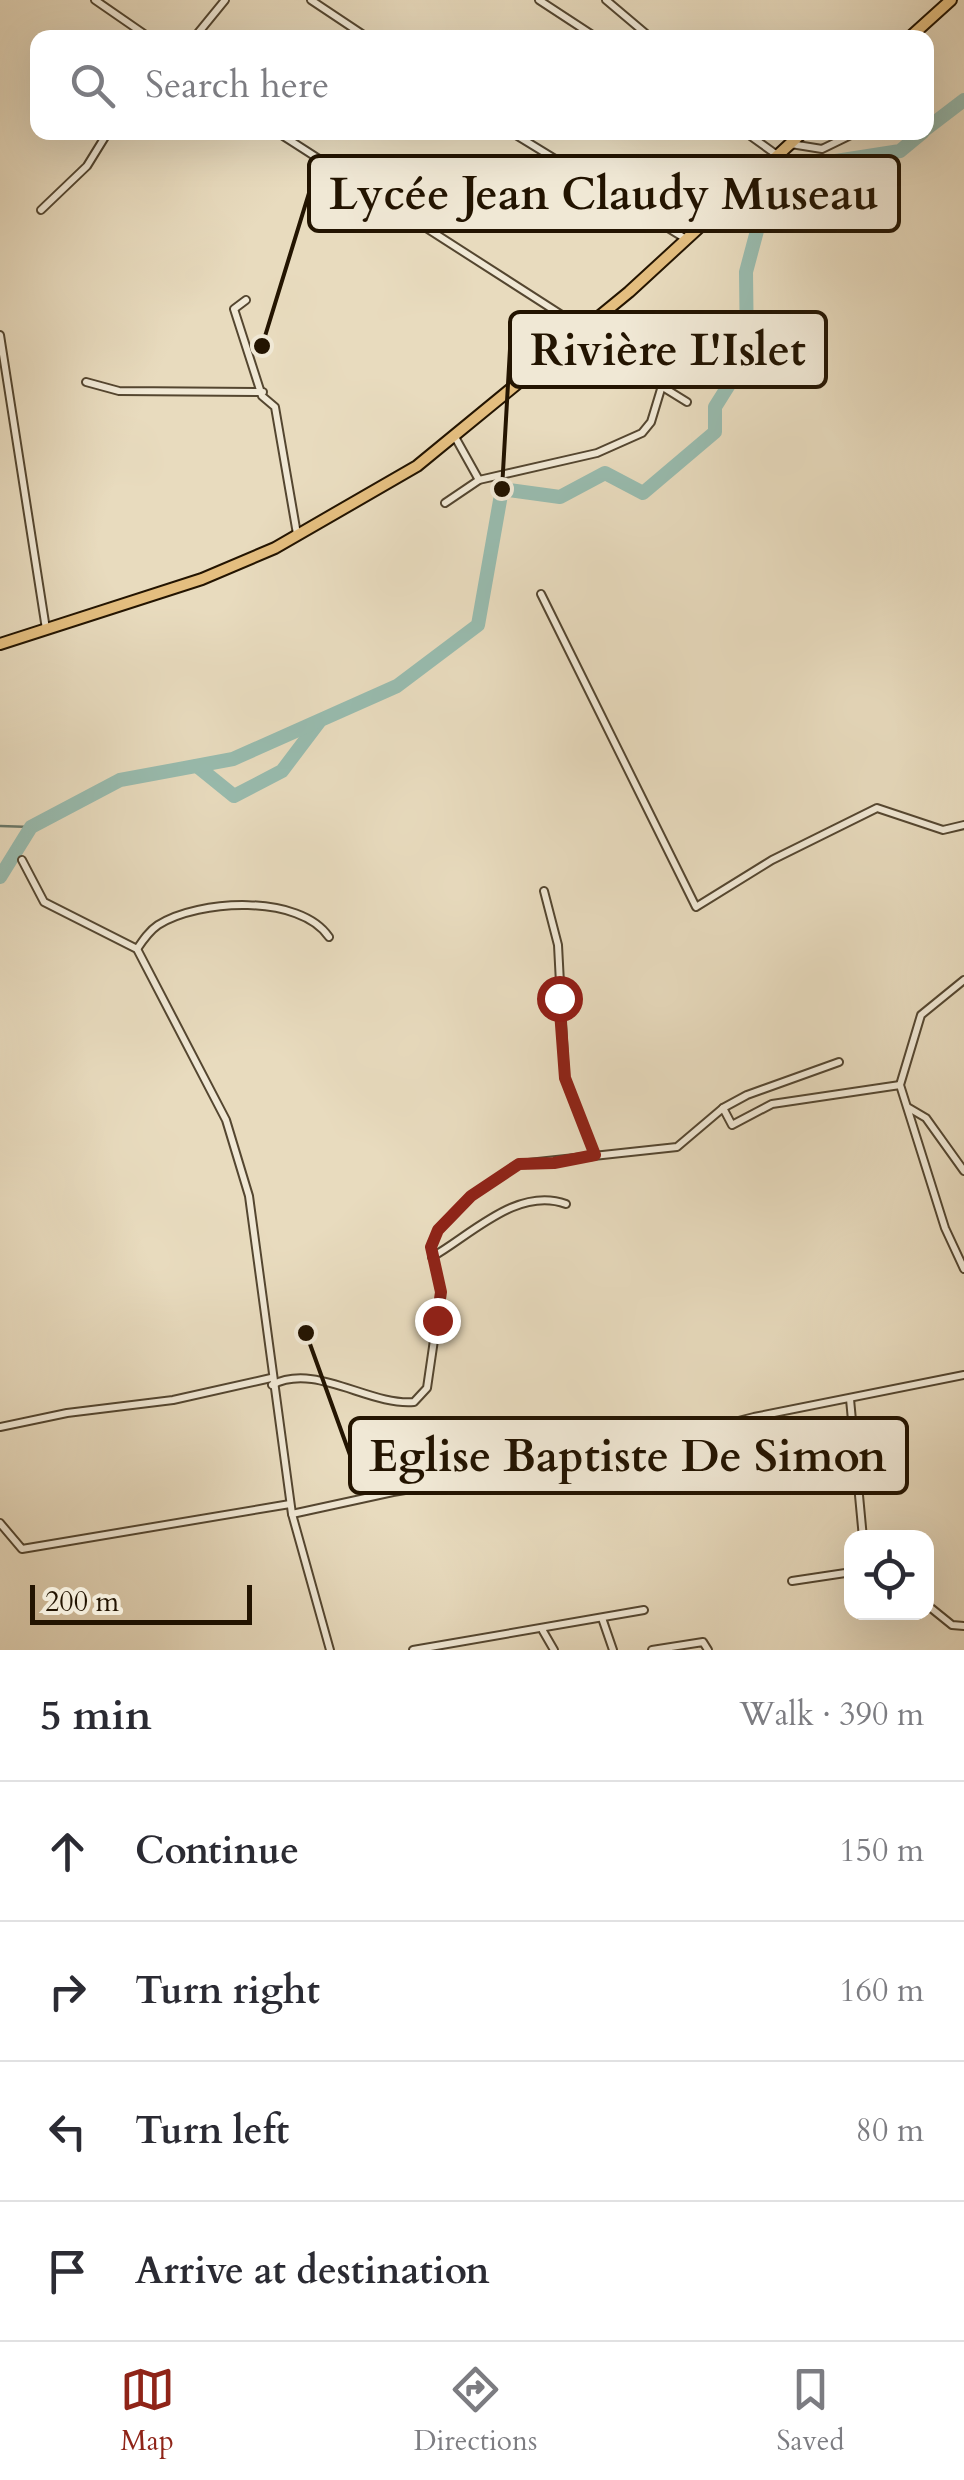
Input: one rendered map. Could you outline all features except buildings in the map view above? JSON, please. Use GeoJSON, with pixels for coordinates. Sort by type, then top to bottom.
{"type":"FeatureCollection","features":[{"type":"Feature","properties":{"kind":"main road"},"geometry":{"type":"LineString","coordinates":[[917,30],[951,0]]}},
{"type":"Feature","properties":{"kind":"main road"},"geometry":{"type":"LineString","coordinates":[[0,644],[202,580],[297,536],[417,466],[584,330],[794,140]]}},
{"type":"Feature","properties":{"kind":"street"},"geometry":{"type":"LineString","coordinates":[[95,0],[138,30]]}},
{"type":"Feature","properties":{"kind":"street"},"geometry":{"type":"LineString","coordinates":[[200,30],[224,0]]}},
{"type":"Feature","properties":{"kind":"street"},"geometry":{"type":"LineString","coordinates":[[311,0],[356,30]]}},
{"type":"Feature","properties":{"kind":"street"},"geometry":{"type":"LineString","coordinates":[[539,0],[585,30]]}},
{"type":"Feature","properties":{"kind":"street"},"geometry":{"type":"LineString","coordinates":[[606,0],[642,30]]}},
{"type":"Feature","properties":{"kind":"street"},"geometry":{"type":"LineString","coordinates":[[41,210],[86,166],[103,140]]}},
{"type":"Feature","properties":{"kind":"street"},"geometry":{"type":"LineString","coordinates":[[289,140],[584,330],[661,389],[687,402]]}},
{"type":"Feature","properties":{"kind":"street"},"geometry":{"type":"LineString","coordinates":[[524,140],[686,239]]}},
{"type":"Feature","properties":{"kind":"street"},"geometry":{"type":"LineString","coordinates":[[756,140],[778,156]]}},
{"type":"Feature","properties":{"kind":"street"},"geometry":{"type":"LineString","coordinates":[[790,144],[822,148],[840,140]]}},
{"type":"Feature","properties":{"kind":"street"},"geometry":{"type":"LineString","coordinates":[[246,300],[234,309],[263,392],[275,407],[297,536]]}},
{"type":"Feature","properties":{"kind":"street"},"geometry":{"type":"LineString","coordinates":[[0,334],[46,630]]}},
{"type":"Feature","properties":{"kind":"street"},"geometry":{"type":"LineString","coordinates":[[86,382],[120,391],[263,392]]}},
{"type":"Feature","properties":{"kind":"street"},"geometry":{"type":"LineString","coordinates":[[445,503],[478,480],[597,453],[642,433],[651,422],[661,389]]}},
{"type":"Feature","properties":{"kind":"street"},"geometry":{"type":"LineString","coordinates":[[455,437],[478,480]]}},
{"type":"Feature","properties":{"kind":"street"},"geometry":{"type":"LineString","coordinates":[[541,594],[696,907],[772,860],[877,808],[943,830],[964,825]]}},
{"type":"Feature","properties":{"kind":"street"},"geometry":{"type":"LineString","coordinates":[[22,860],[44,902],[137,949],[226,1120],[249,1196],[290,1504],[330,1650]]}},
{"type":"Feature","properties":{"kind":"street"},"geometry":{"type":"LineString","coordinates":[[544,891],[558,945],[565,1078],[595,1155]]}},
{"type":"Feature","properties":{"kind":"street"},"geometry":{"type":"LineString","coordinates":[[137,949],[164,922],[239,904],[298,913],[320,924],[329,937]]}},
{"type":"Feature","properties":{"kind":"street"},"geometry":{"type":"LineString","coordinates":[[964,980],[921,1015],[900,1085],[946,1228],[964,1269]]}},
{"type":"Feature","properties":{"kind":"street"},"geometry":{"type":"LineString","coordinates":[[0,1426],[66,1412],[173,1400],[297,1378],[395,1404],[422,1397],[441,1292],[432,1258],[438,1230],[471,1196],[519,1164],[677,1147],[724,1108],[839,1062]]}},
{"type":"Feature","properties":{"kind":"street"},"geometry":{"type":"LineString","coordinates":[[724,1108],[732,1125],[772,1104],[900,1085]]}},
{"type":"Feature","properties":{"kind":"street"},"geometry":{"type":"LineString","coordinates":[[908,1107],[926,1118],[964,1171]]}},
{"type":"Feature","properties":{"kind":"street"},"geometry":{"type":"LineString","coordinates":[[432,1258],[500,1212],[550,1201],[566,1204]]}},
{"type":"Feature","properties":{"kind":"street"},"geometry":{"type":"LineString","coordinates":[[292,1514],[394,1492],[581,1461],[754,1417],[964,1376]]}},
{"type":"Feature","properties":{"kind":"street"},"geometry":{"type":"LineString","coordinates":[[850,1399],[863,1530]]}},
{"type":"Feature","properties":{"kind":"street"},"geometry":{"type":"LineString","coordinates":[[0,1523],[22,1548],[290,1504]]}},
{"type":"Feature","properties":{"kind":"street"},"geometry":{"type":"LineString","coordinates":[[792,1581],[844,1573]]}},
{"type":"Feature","properties":{"kind":"street"},"geometry":{"type":"LineString","coordinates":[[413,1650],[644,1610]]}},
{"type":"Feature","properties":{"kind":"street"},"geometry":{"type":"LineString","coordinates":[[934,1610],[952,1625],[964,1626]]}},
{"type":"Feature","properties":{"kind":"street"},"geometry":{"type":"LineString","coordinates":[[602,1618],[613,1650]]}},
{"type":"Feature","properties":{"kind":"street"},"geometry":{"type":"LineString","coordinates":[[542,1630],[554,1650]]}},
{"type":"Feature","properties":{"kind":"street"},"geometry":{"type":"LineString","coordinates":[[652,1650],[703,1642],[708,1650]]}},
{"type":"Feature","properties":{"kind":"waterway"},"geometry":{"type":"LineString","coordinates":[[934,123],[964,100]]}},
{"type":"Feature","properties":{"kind":"waterway"},"geometry":{"type":"LineString","coordinates":[[0,877],[31,827],[120,780],[233,759],[397,686],[478,625],[502,489],[560,497],[605,473],[643,493],[715,432],[715,407],[747,356],[746,272],[762,212],[823,163],[900,151],[913,140]]}},
{"type":"Feature","properties":{"kind":"waterway"},"geometry":{"type":"LineString","coordinates":[[197,766],[234,796],[282,771],[319,722]]}},
{"type":"Feature","properties":{"kind":"waterway"},"geometry":{"type":"LineString","coordinates":[[0,826],[31,827]]}},
{"type":"Feature","properties":{"kind":"place","name":"Lycée Jean Claudy Museau"},"geometry":{"type":"Point","coordinates":[262,346]}},
{"type":"Feature","properties":{"kind":"place","name":"Rivière L'Islet"},"geometry":{"type":"Point","coordinates":[502,489]}},
{"type":"Feature","properties":{"kind":"place","name":"Eglise Baptiste De Simon"},"geometry":{"type":"Point","coordinates":[306,1333]}},
{"type":"Feature","properties":{"kind":"route"},"geometry":{"type":"LineString","coordinates":[[437,1320],[441,1292],[431,1247],[438,1230],[471,1196],[519,1164],[554,1163],[595,1155],[565,1078],[559,998]]}}]}
